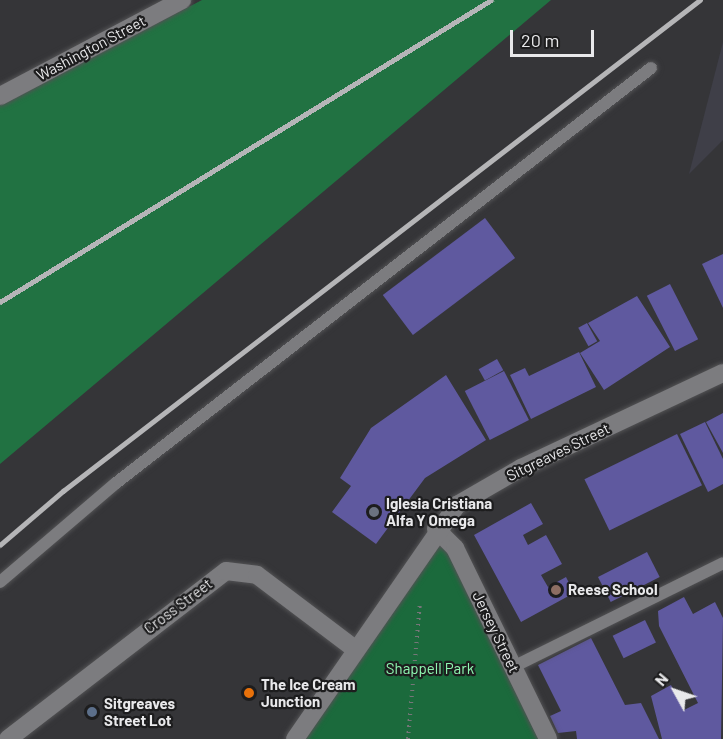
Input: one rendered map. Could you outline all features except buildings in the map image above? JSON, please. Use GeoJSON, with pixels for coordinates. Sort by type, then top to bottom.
{"type":"FeatureCollection","features":[{"type":"Feature","properties":{"kind":"street","name":"Washington Street"},"geometry":{"type":"LineString","coordinates":[[0,96],[182,0]]}},
{"type":"Feature","properties":{"kind":"street","name":"Sitgreaves Street"},"geometry":{"type":"LineString","coordinates":[[295,739],[436,529],[457,505],[486,487],[723,373]]}},
{"type":"Feature","properties":{"kind":"street","name":"Jersey Street"},"geometry":{"type":"LineString","coordinates":[[436,529],[455,549],[548,739]]}},
{"type":"Feature","properties":{"kind":"street","name":"Cross Street"},"geometry":{"type":"LineString","coordinates":[[8,739],[187,596],[234,569],[256,575],[356,650]]}},
{"type":"Feature","properties":{"kind":"lane"},"geometry":{"type":"LineString","coordinates":[[0,582],[116,483],[651,68]]}},
{"type":"Feature","properties":{"kind":"lane"},"geometry":{"type":"LineString","coordinates":[[513,667],[723,563]]}},
{"type":"Feature","properties":{"kind":"path"},"geometry":{"type":"LineString","coordinates":[[408,739],[420,603]]}},
{"type":"Feature","properties":{"kind":"shaded area"},"geometry":{"type":"Polygon","coordinates":[[[723,42],[723,140],[689,174],[723,42]]]}},
{"type":"Feature","properties":{"kind":"green space"},"geometry":{"type":"Polygon","coordinates":[[[202,0],[551,0],[0,464],[0,105],[202,0]]]}},
{"type":"Feature","properties":{"kind":"green space","name":"Shappell Park"},"geometry":{"type":"Polygon","coordinates":[[[436,529],[544,739],[303,739],[436,529]]]}},
{"type":"Feature","properties":{"kind":"railway"},"geometry":{"type":"LineString","coordinates":[[0,302],[491,0]]}},
{"type":"Feature","properties":{"kind":"railway"},"geometry":{"type":"LineString","coordinates":[[0,545],[63,491],[700,0]]}},
{"type":"Feature","properties":{"kind":"place","name":"Iglesia Cristiana Alfa Y Omega"},"geometry":{"type":"Point","coordinates":[374,512]}},
{"type":"Feature","properties":{"kind":"place","name":"Reese School"},"geometry":{"type":"Point","coordinates":[556,590]}},
{"type":"Feature","properties":{"kind":"place","name":"The Ice Cream Junction"},"geometry":{"type":"Point","coordinates":[249,693]}},
{"type":"Feature","properties":{"kind":"place","name":"Sitgreaves Street Lot"},"geometry":{"type":"Point","coordinates":[92,712]}}]}
